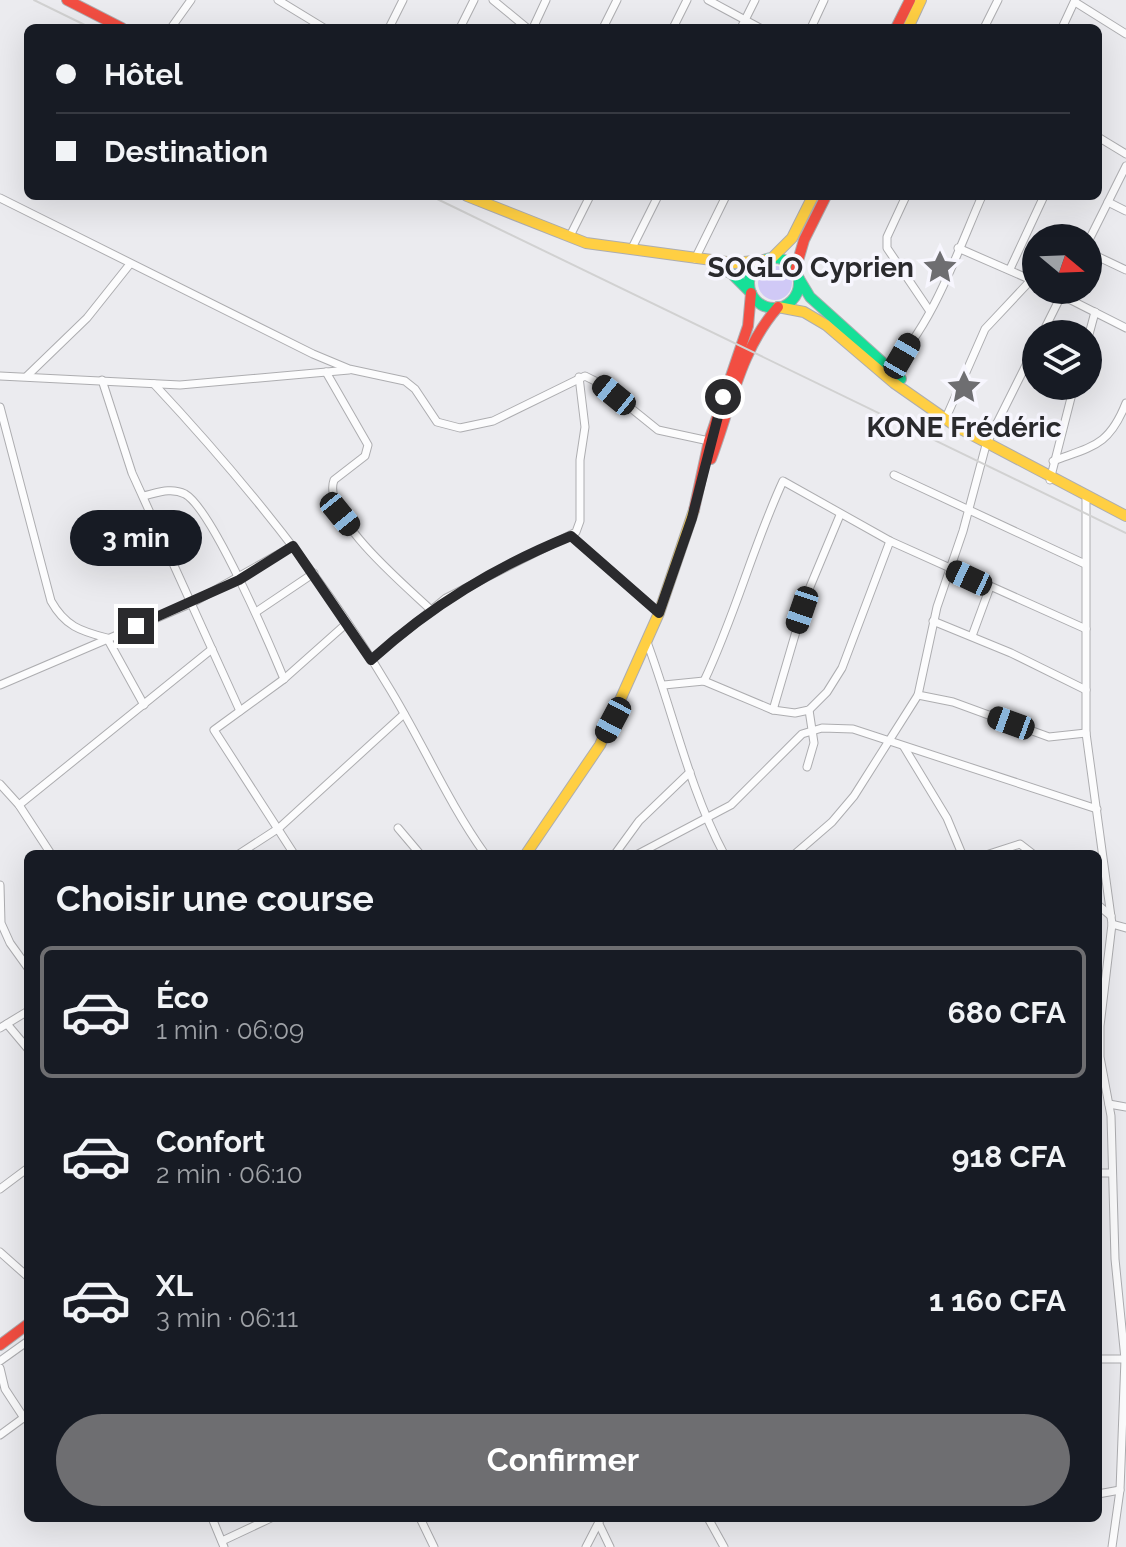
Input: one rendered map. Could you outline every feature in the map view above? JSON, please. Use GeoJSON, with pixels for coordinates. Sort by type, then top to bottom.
{"type":"FeatureCollection","features":[{"type":"Feature","properties":{"kind":"main road"},"geometry":{"type":"LineString","coordinates":[[67,0],[114,24]]}},
{"type":"Feature","properties":{"kind":"main road"},"geometry":{"type":"LineString","coordinates":[[898,24],[910,0]]}},
{"type":"Feature","properties":{"kind":"main road"},"geometry":{"type":"LineString","coordinates":[[910,24],[921,0]]}},
{"type":"Feature","properties":{"kind":"main road"},"geometry":{"type":"LineString","coordinates":[[477,200],[569,238],[710,261],[786,261],[810,297],[932,411]]}},
{"type":"Feature","properties":{"kind":"main road"},"geometry":{"type":"LineString","coordinates":[[703,480],[709,441],[748,326],[750,276],[768,259],[784,250],[811,200]]}},
{"type":"Feature","properties":{"kind":"main road"},"geometry":{"type":"LineString","coordinates":[[529,850],[600,745],[647,642],[750,351],[767,317],[793,297],[804,240],[824,200]]}},
{"type":"Feature","properties":{"kind":"main road"},"geometry":{"type":"LineString","coordinates":[[710,261],[732,274],[763,305],[798,308],[816,317],[900,390],[945,420],[1050,480],[1126,516]]}},
{"type":"Feature","properties":{"kind":"main road"},"geometry":{"type":"LineString","coordinates":[[0,1345],[24,1327]]}},
{"type":"Feature","properties":{"kind":"street"},"geometry":{"type":"LineString","coordinates":[[174,24],[191,0]]}},
{"type":"Feature","properties":{"kind":"street"},"geometry":{"type":"LineString","coordinates":[[278,0],[317,24]]}},
{"type":"Feature","properties":{"kind":"street"},"geometry":{"type":"LineString","coordinates":[[391,24],[403,0]]}},
{"type":"Feature","properties":{"kind":"street"},"geometry":{"type":"LineString","coordinates":[[462,24],[474,0]]}},
{"type":"Feature","properties":{"kind":"street"},"geometry":{"type":"LineString","coordinates":[[493,0],[525,24]]}},
{"type":"Feature","properties":{"kind":"street"},"geometry":{"type":"LineString","coordinates":[[532,24],[546,0]]}},
{"type":"Feature","properties":{"kind":"street"},"geometry":{"type":"LineString","coordinates":[[605,24],[617,0]]}},
{"type":"Feature","properties":{"kind":"street"},"geometry":{"type":"LineString","coordinates":[[675,24],[687,0]]}},
{"type":"Feature","properties":{"kind":"street"},"geometry":{"type":"LineString","coordinates":[[708,0],[752,24]]}},
{"type":"Feature","properties":{"kind":"street"},"geometry":{"type":"LineString","coordinates":[[743,24],[755,0]]}},
{"type":"Feature","properties":{"kind":"street"},"geometry":{"type":"LineString","coordinates":[[813,24],[824,0]]}},
{"type":"Feature","properties":{"kind":"street"},"geometry":{"type":"LineString","coordinates":[[986,24],[998,0]]}},
{"type":"Feature","properties":{"kind":"street"},"geometry":{"type":"LineString","coordinates":[[1064,24],[1075,1],[1126,34]]}},
{"type":"Feature","properties":{"kind":"street"},"geometry":{"type":"LineString","coordinates":[[1102,139],[1126,154]]}},
{"type":"Feature","properties":{"kind":"street"},"geometry":{"type":"LineString","coordinates":[[1097,224],[1126,166]]}},
{"type":"Feature","properties":{"kind":"street"},"geometry":{"type":"LineString","coordinates":[[0,198],[349,369],[405,381],[415,389],[437,422],[460,428],[493,421],[579,377],[592,378],[658,430],[709,441]]}},
{"type":"Feature","properties":{"kind":"street"},"geometry":{"type":"LineString","coordinates":[[569,238],[588,200]]}},
{"type":"Feature","properties":{"kind":"street"},"geometry":{"type":"LineString","coordinates":[[631,250],[656,200]]}},
{"type":"Feature","properties":{"kind":"street"},"geometry":{"type":"LineString","coordinates":[[695,259],[724,200]]}},
{"type":"Feature","properties":{"kind":"street"},"geometry":{"type":"LineString","coordinates":[[904,200],[887,237],[887,248],[929,310]]}},
{"type":"Feature","properties":{"kind":"street"},"geometry":{"type":"LineString","coordinates":[[889,368],[902,356],[929,310],[980,200]]}},
{"type":"Feature","properties":{"kind":"street"},"geometry":{"type":"LineString","coordinates":[[1010,269],[1042,200]]}},
{"type":"Feature","properties":{"kind":"street"},"geometry":{"type":"LineString","coordinates":[[1108,202],[1126,211]]}},
{"type":"Feature","properties":{"kind":"street"},"geometry":{"type":"LineString","coordinates":[[958,248],[1022,275]]}},
{"type":"Feature","properties":{"kind":"street"},"geometry":{"type":"LineString","coordinates":[[1102,259],[1126,270]]}},
{"type":"Feature","properties":{"kind":"street"},"geometry":{"type":"LineString","coordinates":[[27,376],[87,318],[130,264]]}},
{"type":"Feature","properties":{"kind":"street"},"geometry":{"type":"LineString","coordinates":[[945,420],[985,329],[1022,292]]}},
{"type":"Feature","properties":{"kind":"street"},"geometry":{"type":"LineString","coordinates":[[1082,304],[1126,328]]}},
{"type":"Feature","properties":{"kind":"street"},"geometry":{"type":"LineString","coordinates":[[1093,320],[1095,312]]}},
{"type":"Feature","properties":{"kind":"street"},"geometry":{"type":"LineString","coordinates":[[0,376],[154,384],[228,383],[349,369]]}},
{"type":"Feature","properties":{"kind":"street"},"geometry":{"type":"LineString","coordinates":[[326,372],[368,445],[365,456],[334,480],[333,502],[366,546],[431,610]]}},
{"type":"Feature","properties":{"kind":"street"},"geometry":{"type":"LineString","coordinates":[[800,850],[840,815],[918,695],[933,621],[986,445],[1022,373]]}},
{"type":"Feature","properties":{"kind":"street"},"geometry":{"type":"LineString","coordinates":[[371,660],[431,610],[505,565],[571,536],[580,521],[580,460],[585,427],[579,377]]}},
{"type":"Feature","properties":{"kind":"street"},"geometry":{"type":"LineString","coordinates":[[102,380],[122,446],[240,711]]}},
{"type":"Feature","properties":{"kind":"street"},"geometry":{"type":"LineString","coordinates":[[154,384],[314,573],[404,714],[449,798],[482,850]]}},
{"type":"Feature","properties":{"kind":"street"},"geometry":{"type":"LineString","coordinates":[[1050,480],[1070,400]]}},
{"type":"Feature","properties":{"kind":"street"},"geometry":{"type":"LineString","coordinates":[[1053,461],[1102,443],[1117,426],[1126,403]]}},
{"type":"Feature","properties":{"kind":"street"},"geometry":{"type":"LineString","coordinates":[[0,407],[51,601],[61,618],[74,628],[107,638],[144,705]]}},
{"type":"Feature","properties":{"kind":"street"},"geometry":{"type":"LineString","coordinates":[[894,475],[1085,564]]}},
{"type":"Feature","properties":{"kind":"street"},"geometry":{"type":"LineString","coordinates":[[704,681],[738,603],[764,520],[783,481],[890,541],[1086,629]]}},
{"type":"Feature","properties":{"kind":"street"},"geometry":{"type":"LineString","coordinates":[[143,496],[172,490],[193,500],[256,612],[284,679]]}},
{"type":"Feature","properties":{"kind":"street"},"geometry":{"type":"LineString","coordinates":[[1086,497],[1086,733],[1112,920],[1102,1008]]}},
{"type":"Feature","properties":{"kind":"street"},"geometry":{"type":"LineString","coordinates":[[773,710],[807,594],[840,515]]}},
{"type":"Feature","properties":{"kind":"street"},"geometry":{"type":"LineString","coordinates":[[571,536],[659,613]]}},
{"type":"Feature","properties":{"kind":"street"},"geometry":{"type":"LineString","coordinates":[[664,685],[704,681],[773,710],[795,713],[809,710],[827,692],[842,668],[890,541]]}},
{"type":"Feature","properties":{"kind":"street"},"geometry":{"type":"LineString","coordinates":[[0,685],[192,603],[239,580],[293,546]]}},
{"type":"Feature","properties":{"kind":"street"},"geometry":{"type":"LineString","coordinates":[[256,612],[314,573]]}},
{"type":"Feature","properties":{"kind":"street"},"geometry":{"type":"LineString","coordinates":[[972,636],[990,587]]}},
{"type":"Feature","properties":{"kind":"street"},"geometry":{"type":"LineString","coordinates":[[933,621],[1086,690]]}},
{"type":"Feature","properties":{"kind":"street"},"geometry":{"type":"LineString","coordinates":[[292,850],[214,730],[284,679],[347,623]]}},
{"type":"Feature","properties":{"kind":"street"},"geometry":{"type":"LineString","coordinates":[[647,642],[664,685],[706,820],[722,850]]}},
{"type":"Feature","properties":{"kind":"street"},"geometry":{"type":"LineString","coordinates":[[19,805],[212,649]]}},
{"type":"Feature","properties":{"kind":"street"},"geometry":{"type":"LineString","coordinates":[[918,695],[953,702],[1049,737],[1086,733]]}},
{"type":"Feature","properties":{"kind":"street"},"geometry":{"type":"LineString","coordinates":[[807,767],[814,751],[809,710]]}},
{"type":"Feature","properties":{"kind":"street"},"geometry":{"type":"LineString","coordinates":[[245,850],[279,828],[404,714]]}},
{"type":"Feature","properties":{"kind":"street"},"geometry":{"type":"LineString","coordinates":[[645,850],[706,820],[742,796],[796,739],[812,729],[853,729],[1097,809]]}},
{"type":"Feature","properties":{"kind":"street"},"geometry":{"type":"LineString","coordinates":[[904,747],[947,818],[960,850]]}},
{"type":"Feature","properties":{"kind":"street"},"geometry":{"type":"LineString","coordinates":[[618,850],[639,821],[690,772]]}},
{"type":"Feature","properties":{"kind":"street"},"geometry":{"type":"LineString","coordinates":[[0,784],[19,805],[48,850]]}},
{"type":"Feature","properties":{"kind":"street"},"geometry":{"type":"LineString","coordinates":[[398,828],[417,850]]}},
{"type":"Feature","properties":{"kind":"street"},"geometry":{"type":"LineString","coordinates":[[1001,850],[1020,844],[1028,850]]}},
{"type":"Feature","properties":{"kind":"street"},"geometry":{"type":"LineString","coordinates":[[652,846],[654,850]]}},
{"type":"Feature","properties":{"kind":"street"},"geometry":{"type":"LineString","coordinates":[[0,885],[1,923],[24,961]]}},
{"type":"Feature","properties":{"kind":"street"},"geometry":{"type":"LineString","coordinates":[[1102,909],[1126,928]]}},
{"type":"Feature","properties":{"kind":"street"},"geometry":{"type":"LineString","coordinates":[[24,1014],[4,1026],[24,1045]]}},
{"type":"Feature","properties":{"kind":"street"},"geometry":{"type":"LineString","coordinates":[[1102,1080],[1109,1104],[1126,1359],[1120,1490],[1112,1547]]}},
{"type":"Feature","properties":{"kind":"street"},"geometry":{"type":"LineString","coordinates":[[1109,1104],[1126,1107]]}},
{"type":"Feature","properties":{"kind":"street"},"geometry":{"type":"LineString","coordinates":[[1,1188],[24,1171]]}},
{"type":"Feature","properties":{"kind":"street"},"geometry":{"type":"LineString","coordinates":[[1102,1173],[1112,1173]]}},
{"type":"Feature","properties":{"kind":"street"},"geometry":{"type":"LineString","coordinates":[[0,1252],[24,1273]]}},
{"type":"Feature","properties":{"kind":"street"},"geometry":{"type":"LineString","coordinates":[[0,1361],[24,1344]]}},
{"type":"Feature","properties":{"kind":"street"},"geometry":{"type":"LineString","coordinates":[[1102,1359],[1126,1359]]}},
{"type":"Feature","properties":{"kind":"street"},"geometry":{"type":"LineString","coordinates":[[0,1368],[5,1389],[24,1413]]}},
{"type":"Feature","properties":{"kind":"street"},"geometry":{"type":"LineString","coordinates":[[0,1435],[24,1417]]}},
{"type":"Feature","properties":{"kind":"street"},"geometry":{"type":"LineString","coordinates":[[1102,1493],[1120,1490]]}},
{"type":"Feature","properties":{"kind":"street"},"geometry":{"type":"LineString","coordinates":[[214,1522],[223,1544],[264,1522]]}},
{"type":"Feature","properties":{"kind":"street"},"geometry":{"type":"LineString","coordinates":[[422,1522],[434,1547]]}},
{"type":"Feature","properties":{"kind":"street"},"geometry":{"type":"LineString","coordinates":[[586,1547],[599,1522]]}},
{"type":"Feature","properties":{"kind":"street"},"geometry":{"type":"LineString","coordinates":[[600,1522],[610,1547]]}},
{"type":"Feature","properties":{"kind":"street"},"geometry":{"type":"LineString","coordinates":[[710,1522],[724,1547]]}},
{"type":"Feature","properties":{"kind":"shaded area"},"geometry":{"type":"Polygon","coordinates":[[[775,266],[787,271],[792,283],[787,295],[775,300],[763,295],[758,283],[763,271],[775,266]]]}},
{"type":"Feature","properties":{"kind":"railway"},"geometry":{"type":"LineString","coordinates":[[34,0],[83,24]]}},
{"type":"Feature","properties":{"kind":"railway"},"geometry":{"type":"LineString","coordinates":[[439,200],[1126,533]]}},
{"type":"Feature","properties":{"kind":"traffic: fast"},"geometry":{"type":"LineString","coordinates":[[774,258],[791,266],[799,283],[791,300],[774,308],[757,300],[749,283],[757,266],[774,258]]}},
{"type":"Feature","properties":{"kind":"traffic: fast"},"geometry":{"type":"LineString","coordinates":[[713,263],[732,274],[751,293]]}},
{"type":"Feature","properties":{"kind":"traffic: fast"},"geometry":{"type":"LineString","coordinates":[[798,277],[810,297],[901,379]]}},
{"type":"Feature","properties":{"kind":"traffic: slow"},"geometry":{"type":"LineString","coordinates":[[910,24],[921,0]]}},
{"type":"Feature","properties":{"kind":"traffic: slow"},"geometry":{"type":"LineString","coordinates":[[477,200],[586,243],[734,263],[764,260]]}},
{"type":"Feature","properties":{"kind":"traffic: slow"},"geometry":{"type":"LineString","coordinates":[[772,258],[792,238],[811,200]]}},
{"type":"Feature","properties":{"kind":"traffic: slow"},"geometry":{"type":"LineString","coordinates":[[778,307],[804,312],[826,325],[894,383],[957,427],[1126,516]]}},
{"type":"Feature","properties":{"kind":"traffic: slow"},"geometry":{"type":"LineString","coordinates":[[529,850],[600,745],[659,613],[694,510]]}},
{"type":"Feature","properties":{"kind":"traffic: jam"},"geometry":{"type":"LineString","coordinates":[[67,0],[114,24]]}},
{"type":"Feature","properties":{"kind":"traffic: jam"},"geometry":{"type":"LineString","coordinates":[[898,24],[910,0]]}},
{"type":"Feature","properties":{"kind":"traffic: jam"},"geometry":{"type":"LineString","coordinates":[[795,271],[804,240],[824,200]]}},
{"type":"Feature","properties":{"kind":"traffic: jam"},"geometry":{"type":"LineString","coordinates":[[694,510],[709,441],[748,326],[751,293]]}},
{"type":"Feature","properties":{"kind":"traffic: jam"},"geometry":{"type":"LineString","coordinates":[[711,459],[745,360],[754,341],[778,307]]}},
{"type":"Feature","properties":{"kind":"traffic: jam"},"geometry":{"type":"LineString","coordinates":[[0,1345],[24,1327]]}},
{"type":"Feature","properties":{"kind":"place","name":"SOGLO Cyprien"},"geometry":{"type":"Point","coordinates":[940,267]}},
{"type":"Feature","properties":{"kind":"place","name":"KONE Frédéric"},"geometry":{"type":"Point","coordinates":[964,387]}},
{"type":"Feature","properties":{"kind":"route"},"geometry":{"type":"LineString","coordinates":[[136,626],[239,580],[293,546],[371,660],[446,598],[505,565],[571,536],[613,576],[659,613],[692,518],[703,480],[709,441],[723,397]]}}]}
